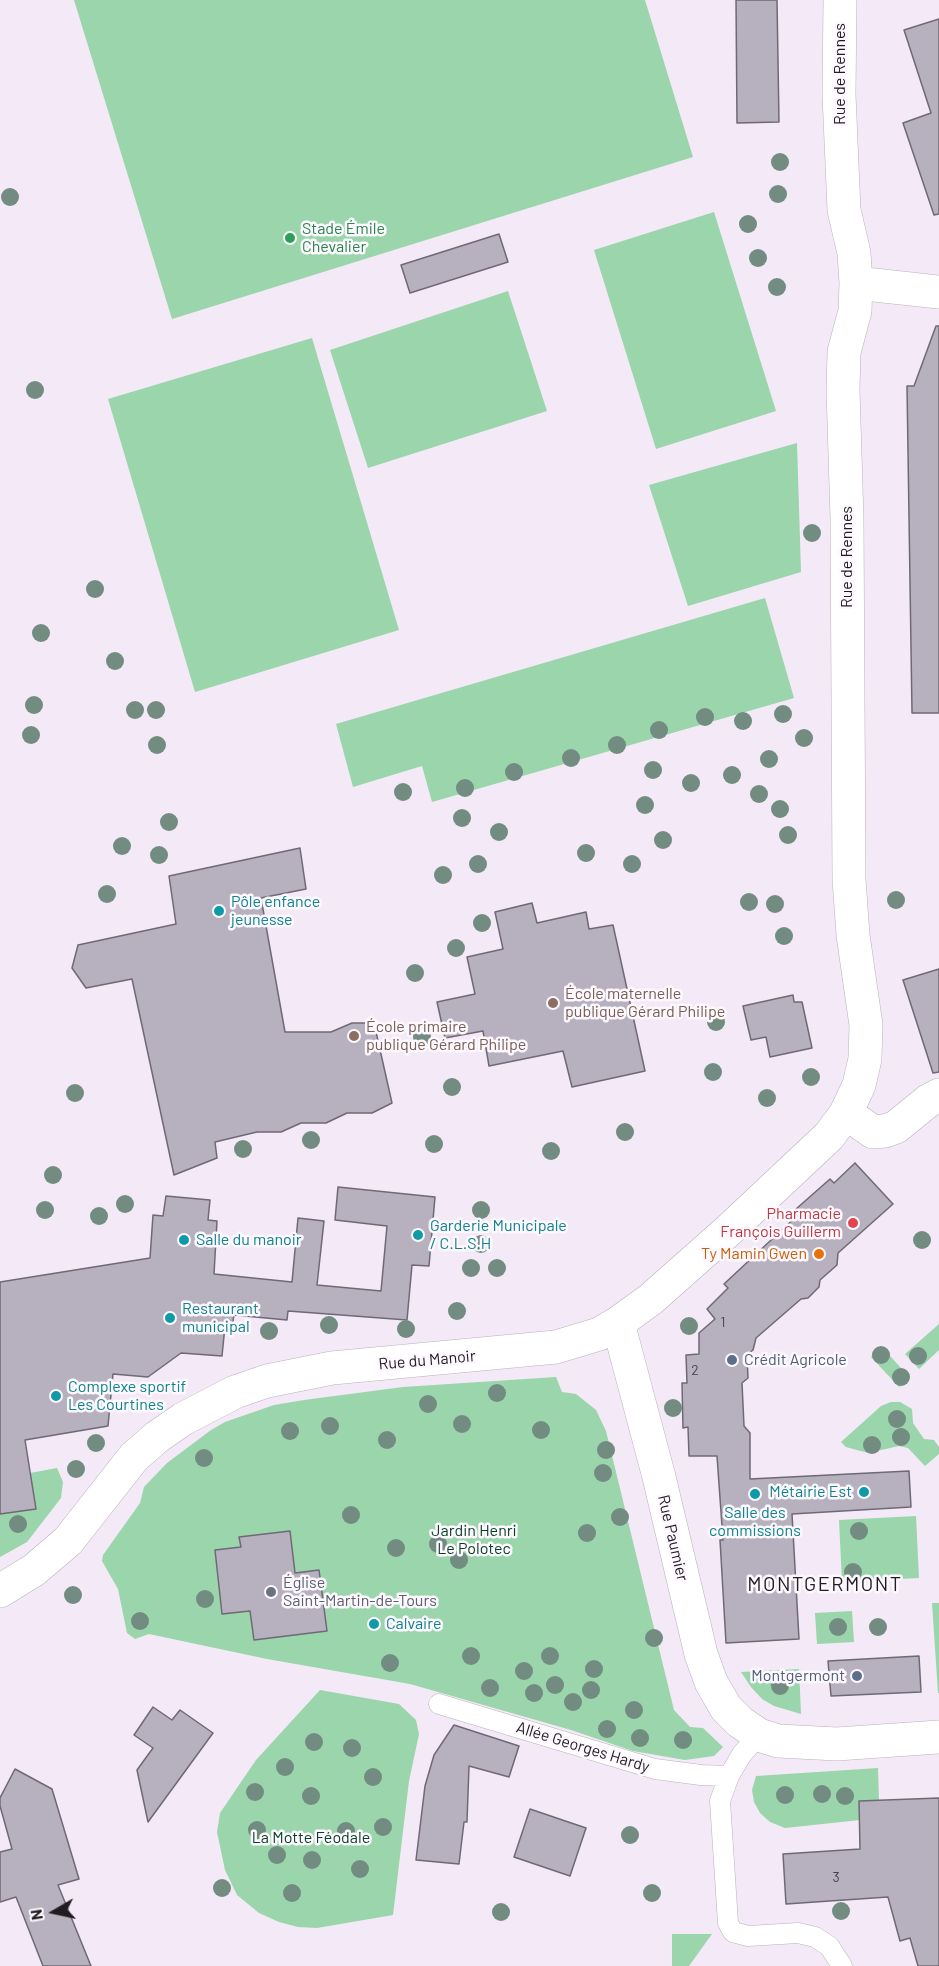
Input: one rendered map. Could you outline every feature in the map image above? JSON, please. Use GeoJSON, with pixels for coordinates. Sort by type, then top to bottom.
{"type":"FeatureCollection","features":[{"type":"Feature","properties":{"kind":"street","name":"Rue de Rennes"},"geometry":{"type":"LineString","coordinates":[[840,0],[839,94],[844,210],[854,253],[856,283],[855,311],[844,352],[843,390],[847,519],[849,856],[853,935],[866,1025],[865,1059],[859,1085],[846,1113]]}},
{"type":"Feature","properties":{"kind":"street"},"geometry":{"type":"LineString","coordinates":[[856,283],[939,292]]}},
{"type":"Feature","properties":{"kind":"street"},"geometry":{"type":"LineString","coordinates":[[846,1113],[873,1132],[885,1131],[896,1127],[939,1095]]}},
{"type":"Feature","properties":{"kind":"street","name":"Rue du Manoir"},"geometry":{"type":"LineString","coordinates":[[0,1591],[34,1570],[68,1541],[134,1456],[183,1419],[235,1392],[267,1380],[332,1368],[556,1347],[599,1334],[651,1299],[730,1229],[829,1136],[846,1113]]}},
{"type":"Feature","properties":{"kind":"street","name":"Rue Paumier"},"geometry":{"type":"LineString","coordinates":[[618,1323],[659,1476],[704,1664],[726,1708],[740,1722],[759,1735],[778,1741],[813,1744],[939,1737]]}},
{"type":"Feature","properties":{"kind":"lane","name":"Allée Georges Hardy"},"geometry":{"type":"LineString","coordinates":[[439,1704],[655,1769],[729,1776]]}},
{"type":"Feature","properties":{"kind":"lane"},"geometry":{"type":"LineString","coordinates":[[759,1735],[742,1754],[729,1776],[720,1801],[728,1923],[733,1932],[748,1936],[798,1933],[815,1937],[828,1946],[842,1966]]}},
{"type":"Feature","properties":{"kind":"green space","name":"Stade Émile Chevalier"},"geometry":{"type":"Polygon","coordinates":[[[74,0],[645,0],[693,157],[172,319],[74,0]]]}},
{"type":"Feature","properties":{"kind":"green space"},"geometry":{"type":"Polygon","coordinates":[[[714,212],[776,411],[656,449],[594,250],[714,212]]]}},
{"type":"Feature","properties":{"kind":"green space"},"geometry":{"type":"Polygon","coordinates":[[[508,291],[547,411],[368,468],[330,350],[508,291]]]}},
{"type":"Feature","properties":{"kind":"green space"},"geometry":{"type":"Polygon","coordinates":[[[312,338],[399,630],[195,692],[108,399],[312,338]]]}},
{"type":"Feature","properties":{"kind":"green space"},"geometry":{"type":"Polygon","coordinates":[[[797,443],[801,572],[688,606],[649,485],[797,443]]]}},
{"type":"Feature","properties":{"kind":"green space"},"geometry":{"type":"Polygon","coordinates":[[[765,598],[794,698],[432,802],[422,766],[353,787],[336,724],[765,598]]]}},
{"type":"Feature","properties":{"kind":"green space"},"geometry":{"type":"Polygon","coordinates":[[[939,1324],[939,1350],[919,1369],[905,1354],[939,1324]]]}},
{"type":"Feature","properties":{"kind":"green space"},"geometry":{"type":"Polygon","coordinates":[[[881,1346],[910,1378],[899,1387],[871,1357],[881,1346]]]}},
{"type":"Feature","properties":{"kind":"green space","name":"Jardin Henri Le Polotec"},"geometry":{"type":"Polygon","coordinates":[[[556,1377],[562,1392],[576,1394],[596,1410],[606,1431],[674,1710],[690,1727],[703,1728],[723,1747],[714,1756],[685,1760],[633,1751],[571,1730],[410,1684],[267,1659],[149,1634],[135,1639],[127,1633],[118,1589],[102,1561],[103,1555],[140,1503],[144,1487],[167,1463],[211,1430],[225,1422],[274,1405],[304,1400],[403,1387],[556,1377]]]}},
{"type":"Feature","properties":{"kind":"green space"},"geometry":{"type":"Polygon","coordinates":[[[891,1402],[900,1402],[912,1409],[913,1423],[924,1439],[934,1440],[939,1447],[939,1454],[925,1466],[908,1448],[899,1446],[868,1453],[846,1447],[841,1442],[881,1406],[891,1402]]]}},
{"type":"Feature","properties":{"kind":"green space"},"geometry":{"type":"Polygon","coordinates":[[[57,1468],[63,1482],[61,1498],[27,1542],[0,1557],[0,1514],[35,1509],[30,1473],[57,1468]]]}},
{"type":"Feature","properties":{"kind":"green space"},"geometry":{"type":"Polygon","coordinates":[[[916,1516],[919,1578],[842,1582],[839,1520],[916,1516]]]}},
{"type":"Feature","properties":{"kind":"green space"},"geometry":{"type":"Polygon","coordinates":[[[932,1603],[939,1603],[939,1693],[938,1693],[932,1603]]]}},
{"type":"Feature","properties":{"kind":"green space"},"geometry":{"type":"Polygon","coordinates":[[[852,1611],[854,1642],[817,1644],[815,1613],[852,1611]]]}},
{"type":"Feature","properties":{"kind":"green space"},"geometry":{"type":"Polygon","coordinates":[[[799,1669],[801,1714],[774,1706],[762,1699],[741,1672],[799,1669]]]}},
{"type":"Feature","properties":{"kind":"green space","name":"La Motte Féodale"},"geometry":{"type":"Polygon","coordinates":[[[320,1690],[399,1704],[416,1720],[419,1734],[409,1781],[393,1915],[317,1928],[298,1927],[259,1913],[237,1895],[225,1870],[217,1832],[220,1813],[256,1760],[320,1690]]]}},
{"type":"Feature","properties":{"kind":"green space"},"geometry":{"type":"Polygon","coordinates":[[[878,1768],[879,1801],[860,1801],[860,1820],[785,1828],[770,1822],[760,1813],[754,1802],[752,1790],[756,1776],[878,1768]]]}},
{"type":"Feature","properties":{"kind":"green space"},"geometry":{"type":"Polygon","coordinates":[[[672,1934],[712,1934],[689,1966],[672,1966],[672,1934]]]}},
{"type":"Feature","properties":{"kind":"building"},"geometry":{"type":"Polygon","coordinates":[[[736,0],[777,0],[779,122],[737,123],[736,0]]]}},
{"type":"Feature","properties":{"kind":"building"},"geometry":{"type":"Polygon","coordinates":[[[939,19],[939,214],[934,215],[903,123],[931,113],[904,30],[939,19]]]}},
{"type":"Feature","properties":{"kind":"building"},"geometry":{"type":"Polygon","coordinates":[[[499,234],[508,262],[410,293],[401,265],[499,234]]]}},
{"type":"Feature","properties":{"kind":"building"},"geometry":{"type":"Polygon","coordinates":[[[936,326],[939,326],[939,713],[912,713],[907,386],[914,386],[936,326]]]}},
{"type":"Feature","properties":{"kind":"building"},"geometry":{"type":"Polygon","coordinates":[[[300,848],[306,889],[261,898],[285,1032],[331,1032],[352,1023],[374,1023],[392,1103],[372,1113],[347,1113],[326,1123],[301,1123],[281,1132],[257,1132],[215,1142],[217,1158],[174,1175],[132,979],[86,988],[72,968],[78,945],[176,924],[169,876],[300,848]]]}},
{"type":"Feature","properties":{"kind":"building"},"geometry":{"type":"Polygon","coordinates":[[[532,903],[537,923],[586,912],[589,929],[613,925],[645,1071],[572,1087],[563,1051],[489,1066],[483,1031],[445,1038],[437,1002],[475,994],[467,957],[503,949],[495,912],[532,903]]]}},
{"type":"Feature","properties":{"kind":"building"},"geometry":{"type":"Polygon","coordinates":[[[939,969],[939,1072],[933,1073],[903,980],[939,969]]]}},
{"type":"Feature","properties":{"kind":"building"},"geometry":{"type":"Polygon","coordinates":[[[793,995],[794,1002],[802,1002],[812,1048],[770,1057],[766,1037],[751,1040],[743,1006],[793,995]]]}},
{"type":"Feature","properties":{"kind":"building"},"geometry":{"type":"Polygon","coordinates":[[[855,1163],[893,1204],[838,1253],[837,1265],[820,1280],[819,1287],[808,1298],[801,1299],[756,1338],[753,1350],[747,1355],[748,1378],[742,1383],[744,1426],[750,1433],[750,1479],[909,1471],[911,1507],[792,1514],[799,1639],[726,1643],[720,1540],[723,1540],[717,1456],[689,1456],[688,1427],[683,1428],[682,1383],[687,1383],[686,1355],[699,1354],[699,1333],[715,1319],[707,1309],[728,1288],[724,1284],[800,1213],[796,1209],[830,1179],[834,1183],[855,1163]]]}},
{"type":"Feature","properties":{"kind":"building"},"geometry":{"type":"Polygon","coordinates":[[[338,1187],[435,1197],[429,1266],[412,1265],[407,1320],[288,1311],[287,1320],[234,1315],[232,1327],[225,1326],[222,1356],[181,1353],[148,1377],[113,1374],[108,1426],[25,1440],[36,1509],[0,1514],[0,1282],[150,1258],[153,1215],[163,1216],[166,1196],[210,1200],[208,1220],[217,1221],[214,1274],[292,1282],[298,1218],[324,1221],[317,1285],[381,1291],[387,1226],[335,1220],[338,1187]]]}},
{"type":"Feature","properties":{"kind":"building","name":"Église Saint-Martin-de-Tours"},"geometry":{"type":"Polygon","coordinates":[[[290,1531],[295,1573],[319,1570],[327,1631],[254,1640],[250,1611],[222,1614],[215,1550],[241,1547],[239,1537],[290,1531]]]}},
{"type":"Feature","properties":{"kind":"building"},"geometry":{"type":"Polygon","coordinates":[[[919,1656],[921,1692],[831,1696],[828,1661],[919,1656]]]}},
{"type":"Feature","properties":{"kind":"building"},"geometry":{"type":"Polygon","coordinates":[[[153,1707],[172,1720],[180,1710],[213,1733],[148,1822],[137,1770],[153,1748],[134,1735],[153,1707]]]}},
{"type":"Feature","properties":{"kind":"building"},"geometry":{"type":"Polygon","coordinates":[[[454,1725],[519,1746],[509,1777],[469,1766],[467,1822],[464,1822],[459,1864],[416,1860],[425,1786],[434,1755],[454,1725]]]}},
{"type":"Feature","properties":{"kind":"building"},"geometry":{"type":"Polygon","coordinates":[[[15,1769],[52,1789],[79,1879],[58,1885],[91,1966],[43,1966],[16,1897],[0,1902],[0,1852],[12,1849],[0,1806],[0,1798],[15,1769]]]}},
{"type":"Feature","properties":{"kind":"building"},"geometry":{"type":"Polygon","coordinates":[[[939,1798],[939,1966],[918,1966],[910,1938],[900,1941],[888,1897],[786,1904],[783,1854],[860,1849],[859,1801],[939,1798]]]}},
{"type":"Feature","properties":{"kind":"building"},"geometry":{"type":"Polygon","coordinates":[[[530,1809],[586,1828],[570,1876],[514,1857],[530,1809]]]}},
{"type":"Feature","properties":{"kind":"place","name":"Stade Émile Chevalier"},"geometry":{"type":"Point","coordinates":[290,238]}},
{"type":"Feature","properties":{"kind":"place","name":"Pôle enfance jeunesse"},"geometry":{"type":"Point","coordinates":[219,911]}},
{"type":"Feature","properties":{"kind":"place","name":"École maternelle publique Gérard Philipe"},"geometry":{"type":"Point","coordinates":[553,1003]}},
{"type":"Feature","properties":{"kind":"place","name":"École primaire publique Gérard Philipe"},"geometry":{"type":"Point","coordinates":[354,1036]}},
{"type":"Feature","properties":{"kind":"place","name":"Pharmacie François Guillerm"},"geometry":{"type":"Point","coordinates":[853,1223]}},
{"type":"Feature","properties":{"kind":"place","name":"Garderie Municipale / C.L.S.H"},"geometry":{"type":"Point","coordinates":[418,1235]}},
{"type":"Feature","properties":{"kind":"place","name":"Salle du manoir"},"geometry":{"type":"Point","coordinates":[184,1240]}},
{"type":"Feature","properties":{"kind":"place","name":"Ty Mamin Gwen"},"geometry":{"type":"Point","coordinates":[819,1254]}},
{"type":"Feature","properties":{"kind":"place","name":"Restaurant municipal"},"geometry":{"type":"Point","coordinates":[170,1318]}},
{"type":"Feature","properties":{"kind":"place","name":"Crédit Agricole"},"geometry":{"type":"Point","coordinates":[732,1360]}},
{"type":"Feature","properties":{"kind":"place","name":"Complexe sportif Les Courtines"},"geometry":{"type":"Point","coordinates":[56,1396]}},
{"type":"Feature","properties":{"kind":"place","name":"Métairie Est"},"geometry":{"type":"Point","coordinates":[864,1492]}},
{"type":"Feature","properties":{"kind":"place","name":"Salle des commissions"},"geometry":{"type":"Point","coordinates":[755,1494]}},
{"type":"Feature","properties":{"kind":"place","name":"Église Saint-Martin-de-Tours"},"geometry":{"type":"Point","coordinates":[271,1592]}},
{"type":"Feature","properties":{"kind":"place","name":"Calvaire"},"geometry":{"type":"Point","coordinates":[374,1624]}},
{"type":"Feature","properties":{"kind":"place","name":"Montgermont"},"geometry":{"type":"Point","coordinates":[857,1676]}},
{"type":"Feature","properties":{"kind":"district","name":"MONTGERMONT"},"geometry":{"type":"Point","coordinates":[825,1584]}}]}
